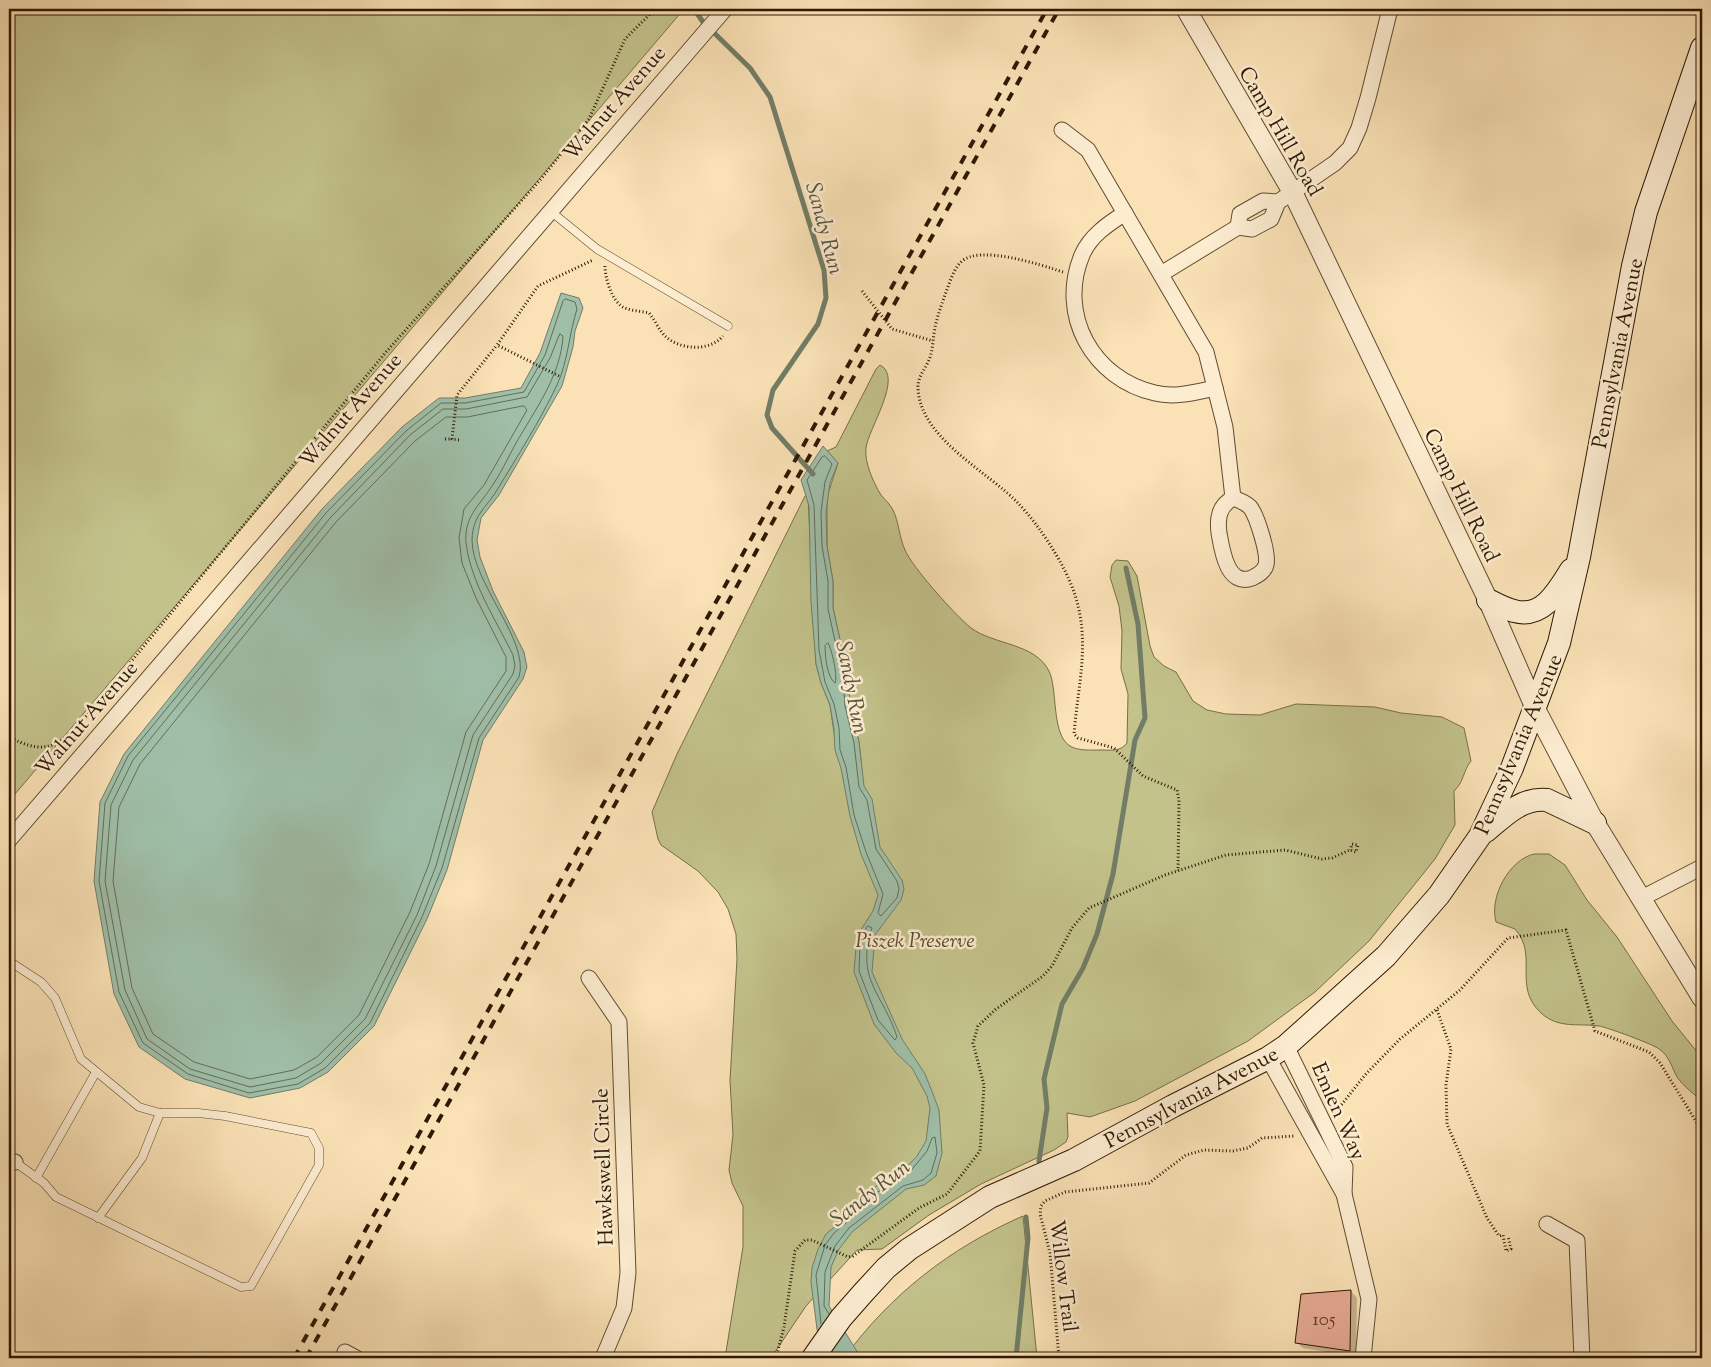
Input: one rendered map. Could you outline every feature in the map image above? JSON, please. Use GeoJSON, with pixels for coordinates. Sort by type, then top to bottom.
{"type":"FeatureCollection","features":[{"type":"Feature","properties":{"kind":"main road","name":"Pennsylvania Avenue"},"geometry":{"type":"LineString","coordinates":[[814,1358],[842,1318],[886,1268],[909,1249],[990,1197],[1074,1160],[1277,1052],[1386,956],[1439,895],[1480,836],[1512,768],[1536,710],[1559,643],[1579,557],[1646,212],[1702,48]]}},
{"type":"Feature","properties":{"kind":"main road"},"geometry":{"type":"LineString","coordinates":[[1488,600],[1515,612],[1538,610],[1555,596],[1579,557]]}},
{"type":"Feature","properties":{"kind":"main road"},"geometry":{"type":"LineString","coordinates":[[1480,836],[1512,809],[1539,799],[1547,800],[1595,823]]}},
{"type":"Feature","properties":{"kind":"street","name":"Camp Hill Road"},"geometry":{"type":"LineString","coordinates":[[1186,9],[1285,198],[1488,600],[1536,710],[1595,823],[1702,998]]}},
{"type":"Feature","properties":{"kind":"street"},"geometry":{"type":"LineString","coordinates":[[1161,274],[1238,227],[1252,229],[1271,219],[1285,198],[1335,163],[1350,148],[1359,128],[1368,98],[1390,9]]}},
{"type":"Feature","properties":{"kind":"street","name":"Walnut Avenue"},"geometry":{"type":"LineString","coordinates":[[9,840],[721,13]]}},
{"type":"Feature","properties":{"kind":"street"},"geometry":{"type":"LineString","coordinates":[[1062,130],[1088,150],[1206,352],[1225,427],[1233,498]]}},
{"type":"Feature","properties":{"kind":"street"},"geometry":{"type":"LineString","coordinates":[[1125,213],[1095,237],[1083,254],[1076,276],[1074,309],[1078,326],[1086,344],[1096,358],[1118,378],[1139,388],[1157,394],[1174,395],[1216,388]]}},
{"type":"Feature","properties":{"kind":"street"},"geometry":{"type":"LineString","coordinates":[[1233,498],[1244,503],[1253,512],[1266,551],[1266,566],[1261,573],[1248,579],[1240,579],[1229,570],[1221,546],[1217,520],[1222,508],[1233,498]]}},
{"type":"Feature","properties":{"kind":"street"},"geometry":{"type":"LineString","coordinates":[[1640,899],[1702,867]]}},
{"type":"Feature","properties":{"kind":"street","name":"Hawkswell Circle"},"geometry":{"type":"LineString","coordinates":[[589,978],[619,1022],[628,1273],[624,1308],[603,1358]]}},
{"type":"Feature","properties":{"kind":"street","name":"Emlen Way"},"geometry":{"type":"LineString","coordinates":[[1277,1052],[1324,1121],[1345,1167],[1344,1194],[1369,1299],[1363,1358]]}},
{"type":"Feature","properties":{"kind":"street","name":"Emlen Way"},"geometry":{"type":"LineString","coordinates":[[1277,1052],[1307,1130],[1344,1194]]}},
{"type":"Feature","properties":{"kind":"street"},"geometry":{"type":"LineString","coordinates":[[1546,1224],[1577,1241],[1582,1358]]}},
{"type":"Feature","properties":{"kind":"lane"},"geometry":{"type":"LineString","coordinates":[[550,210],[604,253],[728,326]]}},
{"type":"Feature","properties":{"kind":"lane"},"geometry":{"type":"LineString","coordinates":[[9,961],[41,982],[55,998],[81,1059],[139,1107],[160,1113],[198,1113],[225,1116],[312,1133],[319,1148],[319,1165],[251,1286],[240,1287],[56,1197],[36,1178],[12,1161]]}},
{"type":"Feature","properties":{"kind":"lane"},"geometry":{"type":"LineString","coordinates":[[36,1178],[96,1072]]}},
{"type":"Feature","properties":{"kind":"lane"},"geometry":{"type":"LineString","coordinates":[[98,1218],[142,1158],[160,1113]]}},
{"type":"Feature","properties":{"kind":"path"},"geometry":{"type":"LineString","coordinates":[[11,738],[22,743],[49,748],[60,743],[74,732],[386,352],[541,179],[589,119],[625,39],[655,9]]}},
{"type":"Feature","properties":{"kind":"path"},"geometry":{"type":"LineString","coordinates":[[604,253],[605,275],[617,302],[624,308],[649,313],[664,335],[674,343],[693,348],[708,345],[722,338],[728,326]]}},
{"type":"Feature","properties":{"kind":"path"},"geometry":{"type":"LineString","coordinates":[[452,439],[457,395],[497,345],[538,286],[588,264],[604,253]]}},
{"type":"Feature","properties":{"kind":"path"},"geometry":{"type":"LineString","coordinates":[[1076,276],[1014,258],[982,255],[967,258],[961,262],[952,276],[935,326],[928,362],[919,380],[920,398],[926,414],[942,438],[1006,492],[1030,516],[1058,560],[1074,591],[1084,635],[1074,734],[1078,738],[1114,748],[1141,774],[1151,780],[1174,787],[1179,793],[1178,871]]}},
{"type":"Feature","properties":{"kind":"path"},"geometry":{"type":"LineString","coordinates":[[862,290],[892,329],[933,341]]}},
{"type":"Feature","properties":{"kind":"path"},"geometry":{"type":"LineString","coordinates":[[497,345],[559,376]]}},
{"type":"Feature","properties":{"kind":"path"},"geometry":{"type":"LineString","coordinates":[[444,439],[459,440]]}},
{"type":"Feature","properties":{"kind":"path"},"geometry":{"type":"LineString","coordinates":[[776,1358],[784,1327],[795,1251],[805,1240],[812,1240],[848,1257],[860,1252],[919,1208],[947,1194],[980,1151],[984,1085],[973,1043],[978,1026],[996,1009],[1043,976],[1052,966],[1080,916],[1096,903],[1211,859],[1247,852],[1285,850],[1322,859],[1332,858],[1350,850]]}},
{"type":"Feature","properties":{"kind":"path"},"geometry":{"type":"LineString","coordinates":[[1324,1121],[1333,1116],[1365,1075],[1400,1039],[1437,1010],[1481,970],[1508,938],[1566,930],[1595,1031],[1649,1052],[1660,1063],[1702,1131]]}},
{"type":"Feature","properties":{"kind":"path"},"geometry":{"type":"LineString","coordinates":[[1437,1010],[1451,1049],[1446,1085],[1446,1124],[1487,1218],[1499,1236],[1503,1235],[1506,1251],[1511,1249],[1508,1236]]}},
{"type":"Feature","properties":{"kind":"path","name":"Willow Trail"},"geometry":{"type":"LineString","coordinates":[[1059,1358],[1050,1253],[1040,1214],[1041,1206],[1051,1197],[1075,1191],[1149,1183],[1186,1155],[1204,1150],[1233,1151],[1248,1148],[1262,1138],[1286,1138],[1307,1130]]}},
{"type":"Feature","properties":{"kind":"green space"},"geometry":{"type":"Polygon","coordinates":[[[9,9],[684,9],[9,801],[9,9]]]}},
{"type":"Feature","properties":{"kind":"green space","name":"Piszek Preserve"},"geometry":{"type":"Polygon","coordinates":[[[880,365],[886,371],[888,380],[887,392],[868,439],[866,454],[875,485],[895,515],[905,550],[916,568],[935,591],[971,628],[980,634],[1024,650],[1043,662],[1052,679],[1060,732],[1070,746],[1085,750],[1112,750],[1121,748],[1127,743],[1128,694],[1121,669],[1122,631],[1119,606],[1110,577],[1112,565],[1116,560],[1128,561],[1137,576],[1150,646],[1154,657],[1164,666],[1176,672],[1193,701],[1207,710],[1226,714],[1260,715],[1296,704],[1375,707],[1401,713],[1442,717],[1464,728],[1471,761],[1460,784],[1454,791],[1455,825],[1435,859],[1369,941],[1315,992],[1248,1041],[1135,1101],[1090,1117],[1067,1113],[1068,1137],[1066,1142],[1054,1150],[981,1184],[929,1215],[882,1249],[857,1250],[806,1306],[771,1358],[725,1358],[743,1247],[743,1206],[732,1183],[729,1170],[733,1135],[730,1080],[737,959],[736,934],[728,909],[718,892],[698,871],[661,845],[652,812],[677,754],[805,496],[808,495],[816,664],[830,705],[835,739],[861,761],[859,742],[850,706],[848,676],[833,608],[833,581],[827,546],[827,497],[838,463],[827,451],[836,447],[876,369],[880,365]]]}},
{"type":"Feature","properties":{"kind":"green space"},"geometry":{"type":"Polygon","coordinates":[[[1534,854],[1549,854],[1565,865],[1587,900],[1617,937],[1672,1021],[1702,1058],[1702,1101],[1679,1080],[1665,1055],[1655,1047],[1603,1027],[1555,1021],[1541,1013],[1533,1003],[1526,982],[1526,960],[1522,939],[1515,929],[1496,922],[1495,902],[1498,891],[1509,872],[1525,858],[1534,854]]]}},
{"type":"Feature","properties":{"kind":"green space"},"geometry":{"type":"Polygon","coordinates":[[[1023,1216],[1037,1358],[844,1358],[882,1313],[924,1275],[971,1243],[1023,1216]]]}},
{"type":"Feature","properties":{"kind":"water"},"geometry":{"type":"Polygon","coordinates":[[[561,293],[579,298],[583,308],[575,331],[573,347],[562,386],[499,495],[481,518],[477,540],[480,557],[493,591],[524,652],[527,667],[523,679],[483,740],[447,870],[427,919],[374,1026],[328,1072],[300,1088],[250,1098],[185,1079],[139,1047],[114,994],[94,881],[100,802],[124,754],[322,509],[402,427],[439,398],[465,398],[521,388],[540,353],[561,293]]]}},
{"type":"Feature","properties":{"kind":"water"},"geometry":{"type":"Polygon","coordinates":[[[823,446],[838,463],[830,483],[826,512],[827,546],[833,581],[833,608],[848,676],[850,706],[859,742],[864,786],[872,799],[880,847],[902,880],[904,889],[901,900],[875,935],[872,972],[902,1039],[925,1074],[933,1094],[939,1110],[942,1153],[936,1176],[924,1185],[906,1189],[852,1232],[839,1249],[831,1267],[829,1306],[861,1358],[825,1358],[817,1329],[811,1282],[812,1268],[818,1249],[826,1234],[844,1219],[871,1189],[900,1174],[917,1156],[926,1141],[930,1108],[927,1096],[912,1068],[896,1053],[874,1024],[854,972],[857,936],[873,911],[878,895],[861,854],[850,816],[841,768],[835,750],[830,705],[816,664],[811,602],[809,506],[801,480],[823,446]]]}},
{"type":"Feature","properties":{"kind":"building"},"geometry":{"type":"Polygon","coordinates":[[[1351,1290],[1350,1351],[1295,1343],[1301,1294],[1351,1290]]]}},
{"type":"Feature","properties":{"kind":"waterway","name":"Sandy Run"},"geometry":{"type":"LineString","coordinates":[[694,9],[703,22],[750,68],[770,97],[824,270],[826,298],[818,324],[773,390],[767,415],[772,428],[813,474]]}},
{"type":"Feature","properties":{"kind":"waterway"},"geometry":{"type":"LineString","coordinates":[[1039,1161],[1047,1108],[1044,1079],[1062,1004],[1083,968],[1097,934],[1113,874],[1135,740],[1145,718],[1138,624],[1126,568]]}},
{"type":"Feature","properties":{"kind":"waterway"},"geometry":{"type":"LineString","coordinates":[[1016,1358],[1028,1238],[1026,1217]]}},
{"type":"Feature","properties":{"kind":"railway"},"geometry":{"type":"LineString","coordinates":[[294,1358],[1047,9]]}},
{"type":"Feature","properties":{"kind":"railway"},"geometry":{"type":"LineString","coordinates":[[306,1358],[1059,9]]}}]}
